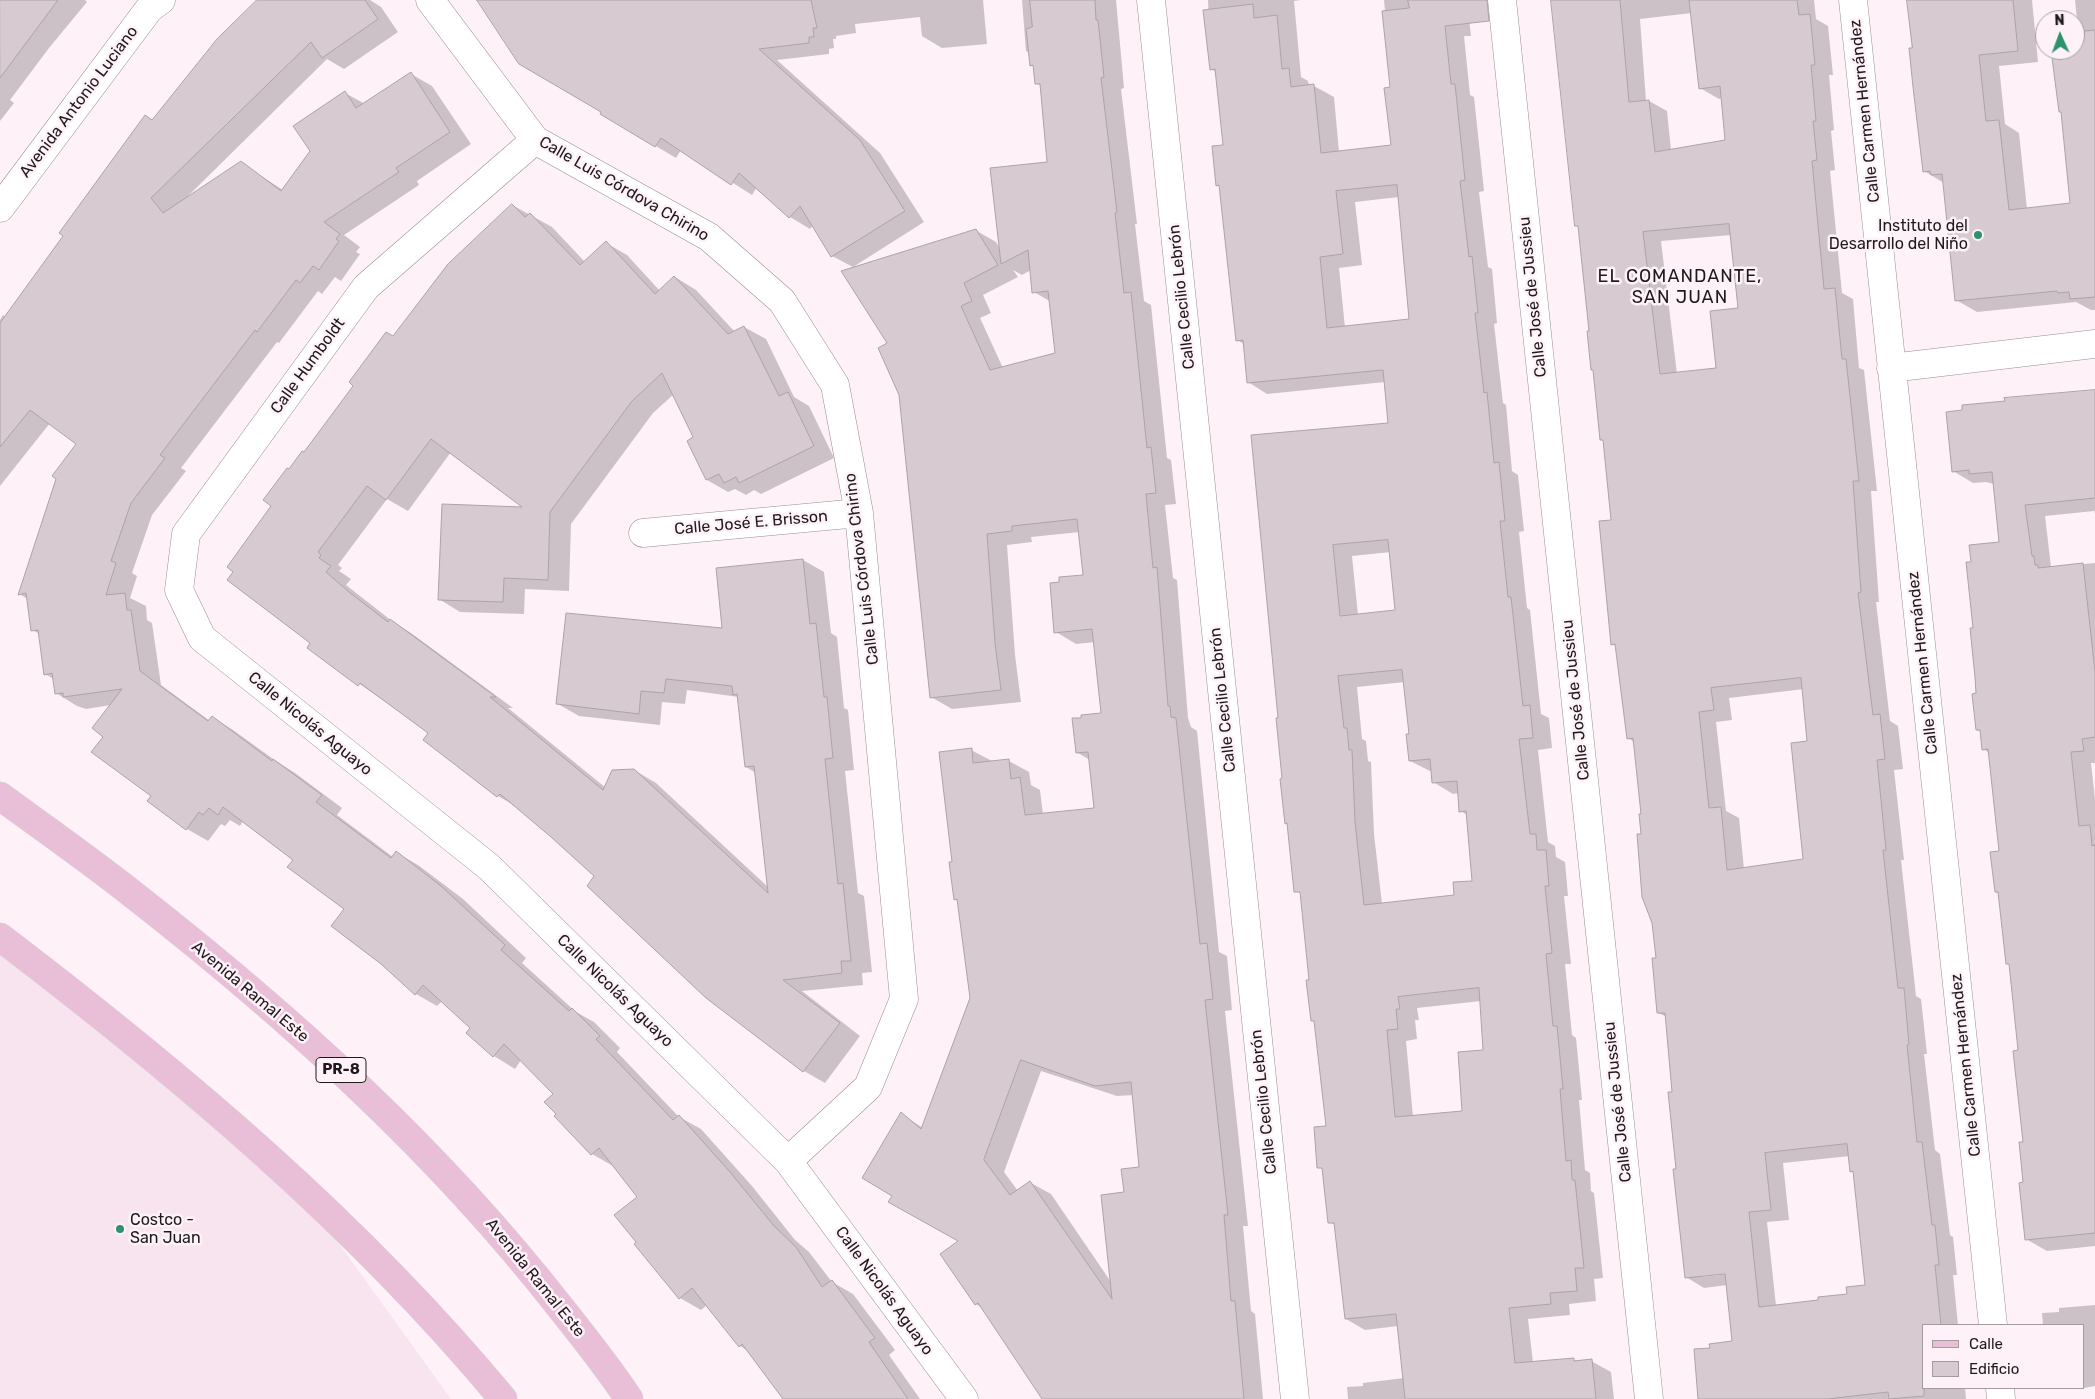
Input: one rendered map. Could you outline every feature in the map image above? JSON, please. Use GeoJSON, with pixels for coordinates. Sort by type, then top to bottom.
{"type":"FeatureCollection","features":[{"type":"Feature","properties":{"kind":"main road","name":"Avenida Ramal Este"},"geometry":{"type":"LineString","coordinates":[[0,796],[133,895],[202,950],[269,1006],[360,1087],[453,1180],[520,1256],[629,1399]]}},
{"type":"Feature","properties":{"kind":"main road"},"geometry":{"type":"LineString","coordinates":[[0,936],[94,1008],[246,1136],[340,1225],[425,1310],[503,1399]]}},
{"type":"Feature","properties":{"kind":"street","name":"Avenida Antonio Luciano"},"geometry":{"type":"LineString","coordinates":[[0,208],[149,9],[161,0]]}},
{"type":"Feature","properties":{"kind":"street","name":"Calle Luis Córdova Chirino"},"geometry":{"type":"LineString","coordinates":[[430,0],[536,140],[709,237],[782,301],[835,385],[860,513],[904,999],[868,1087],[788,1161]]}},
{"type":"Feature","properties":{"kind":"street","name":"Calle Cecilio Lebrón"},"geometry":{"type":"LineString","coordinates":[[1152,0],[1295,1399]]}},
{"type":"Feature","properties":{"kind":"street","name":"Calle José de Jussieu"},"geometry":{"type":"LineString","coordinates":[[1502,0],[1649,1399]]}},
{"type":"Feature","properties":{"kind":"street","name":"Calle Carmen Hernández"},"geometry":{"type":"LineString","coordinates":[[1854,0],[1891,368],[1993,1324]]}},
{"type":"Feature","properties":{"kind":"street","name":"Calle Humboldt"},"geometry":{"type":"LineString","coordinates":[[206,641],[202,638],[179,590],[186,534],[366,287],[536,140]]}},
{"type":"Feature","properties":{"kind":"street"},"geometry":{"type":"LineString","coordinates":[[1891,368],[2095,344]]}},
{"type":"Feature","properties":{"kind":"street","name":"Calle José E. Brisson"},"geometry":{"type":"LineString","coordinates":[[643,533],[860,513]]}},
{"type":"Feature","properties":{"kind":"street","name":"Calle Nicolás Aguayo"},"geometry":{"type":"LineString","coordinates":[[206,641],[489,867],[788,1161],[964,1399]]}},
{"type":"Feature","properties":{"kind":"shaded area","name":"Costco - San Juan"},"geometry":{"type":"Polygon","coordinates":[[[0,949],[294,1181],[451,1399],[0,1399],[0,949]]]}},
{"type":"Feature","properties":{"kind":"building"},"geometry":{"type":"Polygon","coordinates":[[[0,0],[58,0],[0,78],[0,0]]]}},
{"type":"Feature","properties":{"kind":"building"},"geometry":{"type":"Polygon","coordinates":[[[257,0],[365,0],[378,19],[322,58],[311,42],[151,198],[163,213],[241,161],[281,191],[310,151],[293,126],[345,91],[356,108],[411,72],[450,132],[396,168],[399,172],[324,222],[340,234],[336,239],[339,241],[319,270],[313,266],[300,283],[296,280],[257,332],[255,330],[160,455],[165,458],[131,503],[111,561],[116,563],[106,595],[125,593],[127,610],[131,610],[140,671],[208,721],[212,716],[272,761],[273,759],[322,795],[316,802],[391,858],[396,851],[441,886],[505,945],[501,950],[569,1011],[572,1008],[600,1036],[596,1039],[673,1120],[679,1115],[730,1172],[774,1226],[796,1247],[822,1287],[832,1280],[875,1338],[869,1342],[908,1399],[783,1399],[742,1344],[739,1347],[692,1288],[679,1299],[634,1244],[636,1242],[614,1215],[637,1197],[599,1148],[591,1155],[554,1116],[556,1114],[544,1102],[553,1094],[504,1044],[493,1057],[466,1033],[470,1028],[423,985],[415,995],[381,964],[331,926],[344,909],[287,867],[293,860],[223,807],[218,815],[209,808],[203,815],[199,812],[186,830],[147,801],[151,796],[91,752],[103,737],[92,728],[122,689],[63,697],[63,693],[55,694],[52,673],[44,675],[38,630],[31,631],[26,593],[18,595],[56,479],[52,476],[76,444],[30,410],[0,447],[0,323],[63,236],[59,233],[145,115],[152,120],[217,39],[257,0]]]}},
{"type":"Feature","properties":{"kind":"building"},"geometry":{"type":"Polygon","coordinates":[[[477,0],[811,0],[817,28],[813,28],[814,37],[809,37],[809,43],[759,49],[860,140],[905,211],[831,257],[800,206],[789,218],[739,173],[731,185],[661,138],[655,147],[600,114],[601,112],[519,64],[477,0]]]}},
{"type":"Feature","properties":{"kind":"building"},"geometry":{"type":"Polygon","coordinates":[[[1030,0],[1095,0],[1104,77],[1101,78],[1117,212],[1115,213],[1124,293],[1131,292],[1147,448],[1151,447],[1156,493],[1146,494],[1153,568],[1157,567],[1168,706],[1170,706],[1171,717],[1176,718],[1200,944],[1207,943],[1213,999],[1205,1000],[1228,1215],[1224,1215],[1231,1301],[1235,1301],[1244,1399],[1042,1399],[978,1303],[975,1305],[940,1254],[958,1241],[888,1202],[892,1196],[862,1178],[901,1112],[921,1129],[970,998],[957,899],[954,900],[949,862],[952,862],[939,752],[972,748],[973,763],[1009,759],[1011,779],[1020,777],[1025,815],[1094,808],[1088,752],[1076,753],[1072,718],[1081,718],[1081,715],[1101,713],[1092,629],[1054,633],[1050,583],[1059,582],[1059,577],[1083,575],[1077,519],[1012,526],[1012,531],[987,534],[995,643],[1001,690],[930,698],[899,395],[878,348],[887,343],[841,271],[976,229],[998,265],[964,283],[972,301],[961,306],[990,370],[1055,353],[1048,291],[1032,293],[1028,250],[1001,264],[990,168],[1047,162],[1040,84],[1035,84],[1033,65],[1030,66],[1026,29],[1032,27],[1030,0]],[[1021,1060],[984,1160],[1010,1195],[1030,1181],[1112,1299],[1101,1195],[1124,1192],[1121,1169],[1139,1167],[1131,1082],[1095,1086],[1021,1060]]]}},
{"type":"Feature","properties":{"kind":"building"},"geometry":{"type":"Polygon","coordinates":[[[1408,0],[1487,0],[1489,21],[1445,26],[1451,84],[1455,84],[1465,180],[1460,181],[1469,257],[1472,256],[1478,313],[1475,313],[1484,393],[1487,392],[1494,463],[1499,462],[1505,521],[1500,521],[1508,597],[1511,597],[1523,706],[1530,705],[1533,738],[1519,739],[1530,834],[1536,834],[1537,850],[1546,850],[1549,886],[1545,886],[1552,953],[1546,954],[1553,1026],[1557,1026],[1563,1089],[1560,1089],[1566,1161],[1571,1160],[1572,1180],[1575,1180],[1584,1268],[1575,1268],[1577,1291],[1550,1293],[1551,1304],[1509,1308],[1515,1363],[1574,1358],[1574,1361],[1592,1359],[1596,1399],[1405,1399],[1396,1314],[1345,1319],[1334,1223],[1328,1223],[1322,1168],[1317,1168],[1314,1127],[1326,1126],[1314,1021],[1311,1021],[1306,980],[1309,980],[1300,892],[1294,892],[1287,823],[1285,824],[1280,779],[1282,778],[1276,718],[1278,718],[1251,435],[1388,423],[1383,370],[1247,383],[1243,340],[1236,341],[1219,185],[1216,186],[1212,146],[1223,145],[1215,69],[1210,70],[1203,10],[1253,4],[1254,18],[1277,15],[1282,69],[1289,68],[1291,87],[1314,84],[1321,153],[1391,145],[1384,88],[1390,87],[1382,11],[1409,8],[1408,0]],[[1397,185],[1336,191],[1343,254],[1320,257],[1327,328],[1409,319],[1397,185]],[[1388,540],[1333,545],[1340,616],[1395,610],[1388,540]],[[1402,670],[1338,676],[1344,728],[1347,728],[1349,750],[1352,750],[1355,822],[1364,905],[1454,895],[1453,882],[1472,881],[1466,811],[1459,812],[1457,781],[1432,783],[1430,759],[1409,761],[1406,734],[1409,734],[1402,670]],[[1479,988],[1398,997],[1400,1009],[1396,1009],[1398,1029],[1387,1030],[1395,1117],[1462,1111],[1458,1052],[1483,1050],[1479,988]]]}},
{"type":"Feature","properties":{"kind":"building"},"geometry":{"type":"Polygon","coordinates":[[[1551,0],[1620,0],[1629,102],[1649,100],[1655,152],[1725,140],[1720,86],[1699,89],[1689,0],[1797,0],[1799,15],[1810,14],[1815,65],[1811,65],[1816,121],[1813,121],[1817,160],[1812,161],[1824,289],[1835,288],[1842,359],[1846,359],[1859,481],[1853,481],[1861,592],[1858,593],[1873,715],[1880,714],[1885,759],[1877,760],[1886,850],[1883,850],[1898,988],[1904,988],[1909,1044],[1907,1045],[1917,1142],[1922,1142],[1932,1225],[1935,1225],[1939,1265],[1935,1265],[1941,1324],[1922,1324],[1922,1389],[1924,1389],[1924,1396],[1889,1399],[1888,1392],[1827,1399],[1698,1399],[1694,1349],[1710,1348],[1709,1344],[1732,1341],[1725,1274],[1685,1278],[1673,1169],[1676,1169],[1668,1092],[1672,1092],[1665,1013],[1657,1013],[1652,958],[1656,958],[1652,923],[1642,897],[1637,834],[1641,834],[1639,814],[1641,814],[1633,738],[1627,739],[1615,644],[1611,645],[1599,521],[1611,520],[1603,440],[1600,440],[1593,370],[1591,370],[1587,331],[1589,331],[1578,226],[1575,226],[1551,0]],[[1729,224],[1643,232],[1660,374],[1716,368],[1710,311],[1738,308],[1729,224]],[[1801,678],[1711,688],[1714,710],[1699,712],[1709,808],[1721,807],[1727,870],[1803,859],[1791,743],[1807,741],[1801,678]],[[1847,1144],[1765,1153],[1771,1210],[1749,1212],[1759,1307],[1818,1300],[1818,1297],[1847,1294],[1846,1287],[1865,1285],[1853,1171],[1850,1172],[1847,1144]]]}},
{"type":"Feature","properties":{"kind":"building"},"geometry":{"type":"Polygon","coordinates":[[[1907,0],[2013,0],[2018,51],[1979,55],[1986,121],[1999,120],[2009,210],[2070,203],[2061,112],[2059,112],[2052,60],[2085,60],[2085,31],[2095,30],[2095,297],[2070,299],[2069,292],[2058,293],[2057,291],[1955,301],[1942,174],[1931,175],[1930,171],[1923,172],[1909,48],[1912,48],[1907,0]]]}},
{"type":"Feature","properties":{"kind":"building"},"geometry":{"type":"Polygon","coordinates":[[[512,204],[525,217],[530,213],[580,265],[606,241],[655,294],[674,276],[728,334],[744,326],[779,396],[788,392],[814,446],[739,483],[736,477],[724,483],[719,474],[706,480],[687,441],[693,437],[662,373],[632,401],[550,512],[548,580],[504,578],[503,602],[438,600],[442,504],[522,507],[431,439],[386,500],[367,486],[318,552],[321,555],[319,558],[331,566],[326,572],[349,592],[388,622],[390,619],[496,697],[490,697],[603,790],[612,770],[634,769],[768,893],[754,766],[745,767],[737,694],[733,695],[732,686],[666,679],[664,693],[641,691],[639,714],[556,704],[566,613],[722,628],[716,568],[803,559],[810,624],[816,623],[824,697],[827,697],[833,758],[825,759],[838,884],[843,883],[851,961],[841,961],[842,973],[783,980],[840,1023],[803,1072],[706,998],[587,886],[594,876],[551,837],[500,794],[497,797],[423,740],[428,733],[360,683],[358,686],[307,648],[310,643],[227,580],[233,572],[227,567],[271,506],[263,500],[287,468],[289,469],[302,451],[304,452],[353,386],[349,382],[386,332],[393,336],[448,264],[512,204]]]}},
{"type":"Feature","properties":{"kind":"building"},"geometry":{"type":"Polygon","coordinates":[[[2095,390],[2095,498],[2025,505],[2032,556],[2034,556],[2035,565],[2038,565],[2038,568],[2083,563],[2095,672],[2095,737],[2082,739],[2084,751],[2071,752],[2079,826],[2090,825],[2092,846],[2095,845],[2095,1233],[2025,1240],[2019,1183],[2023,1182],[2019,1142],[2023,1142],[2013,1051],[2018,1050],[2009,964],[2006,964],[1998,892],[1995,892],[1990,852],[1999,851],[1988,749],[1982,750],[1980,730],[1976,730],[1972,694],[1976,693],[1970,628],[1973,628],[1966,562],[1971,562],[1969,545],[1999,542],[1992,472],[1969,474],[1969,470],[1952,472],[1946,412],[1962,410],[1962,405],[2005,401],[2004,398],[2095,390]]]}},
{"type":"Feature","properties":{"kind":"place","name":"Instituto del Desarrollo del Niño"},"geometry":{"type":"Point","coordinates":[1978,235]}},
{"type":"Feature","properties":{"kind":"place","name":"Costco - San Juan"},"geometry":{"type":"Point","coordinates":[120,1229]}},
{"type":"Feature","properties":{"kind":"district","name":"EL COMANDANTE, SAN JUAN"},"geometry":{"type":"Point","coordinates":[1680,287]}}]}
